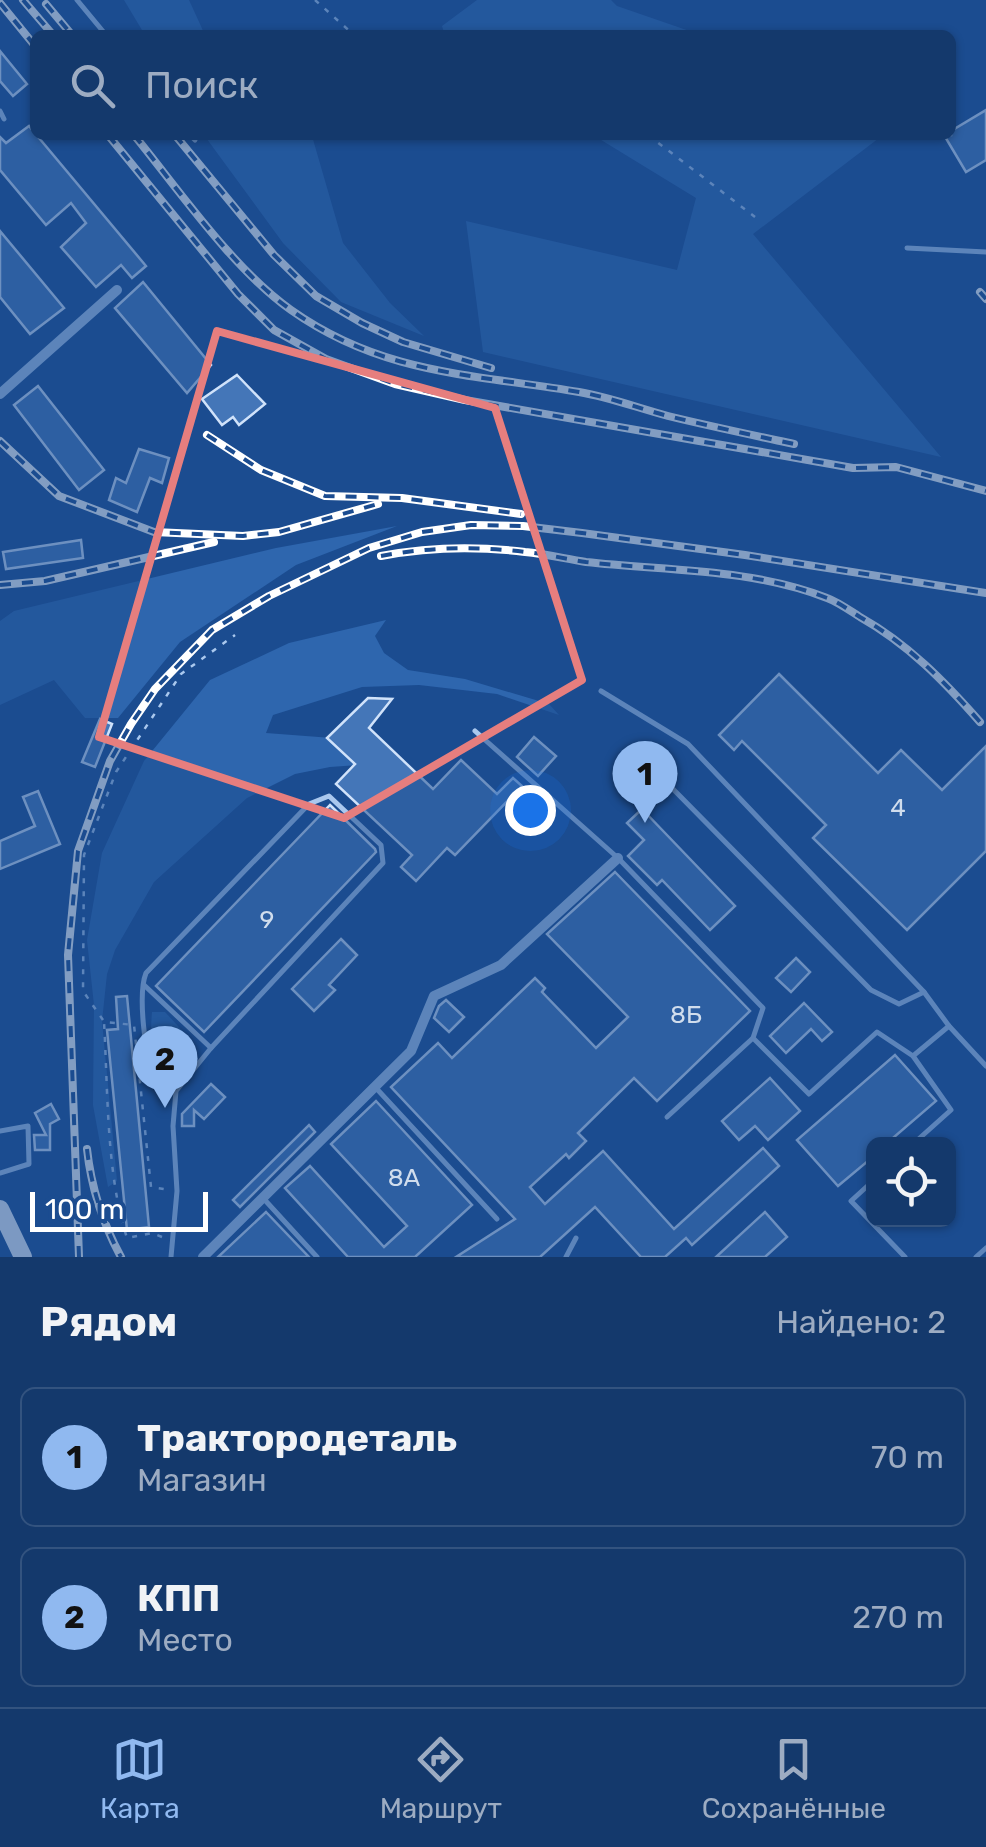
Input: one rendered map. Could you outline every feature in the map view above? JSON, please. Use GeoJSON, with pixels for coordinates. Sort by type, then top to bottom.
{"type":"FeatureCollection","features":[{"type":"Feature","properties":{"kind":"main road"},"geometry":{"type":"LineString","coordinates":[[0,1208],[23,1257]]}},
{"type":"Feature","properties":{"kind":"street"},"geometry":{"type":"LineString","coordinates":[[0,394],[117,290]]}},
{"type":"Feature","properties":{"kind":"street"},"geometry":{"type":"LineString","coordinates":[[203,1257],[412,1051],[434,996],[502,965],[618,858]]}},
{"type":"Feature","properties":{"kind":"lane"},"geometry":{"type":"LineString","coordinates":[[77,0],[102,30]]}},
{"type":"Feature","properties":{"kind":"lane"},"geometry":{"type":"LineString","coordinates":[[0,110],[4,119]]}},
{"type":"Feature","properties":{"kind":"lane"},"geometry":{"type":"LineString","coordinates":[[908,248],[986,252]]}},
{"type":"Feature","properties":{"kind":"lane"},"geometry":{"type":"LineString","coordinates":[[601,691],[688,744],[924,992],[986,1066]]}},
{"type":"Feature","properties":{"kind":"lane"},"geometry":{"type":"LineString","coordinates":[[476,731],[618,858],[763,1008],[754,1038],[667,1117]]}},
{"type":"Feature","properties":{"kind":"lane"},"geometry":{"type":"LineString","coordinates":[[671,787],[872,990],[899,1004],[924,992]]}},
{"type":"Feature","properties":{"kind":"lane"},"geometry":{"type":"LineString","coordinates":[[172,1257],[177,1191],[173,1126],[176,1091],[383,863],[381,845],[329,796],[309,804],[146,973],[142,983],[145,1041],[156,1077],[176,1091]]}},
{"type":"Feature","properties":{"kind":"lane"},"geometry":{"type":"LineString","coordinates":[[142,983],[211,1048]]}},
{"type":"Feature","properties":{"kind":"lane"},"geometry":{"type":"LineString","coordinates":[[912,1056],[950,1026]]}},
{"type":"Feature","properties":{"kind":"lane"},"geometry":{"type":"LineString","coordinates":[[754,1038],[808,1094],[878,1032],[912,1056],[951,1110],[921,1137]]}},
{"type":"Feature","properties":{"kind":"lane"},"geometry":{"type":"LineString","coordinates":[[376,1088],[498,1219]]}},
{"type":"Feature","properties":{"kind":"lane"},"geometry":{"type":"LineString","coordinates":[[0,1131],[28,1126],[29,1164],[0,1174]]}},
{"type":"Feature","properties":{"kind":"lane"},"geometry":{"type":"LineString","coordinates":[[866,1187],[851,1200],[866,1216]]}},
{"type":"Feature","properties":{"kind":"lane"},"geometry":{"type":"LineString","coordinates":[[263,1198],[317,1257]]}},
{"type":"Feature","properties":{"kind":"lane"},"geometry":{"type":"LineString","coordinates":[[877,1227],[905,1257]]}},
{"type":"Feature","properties":{"kind":"lane"},"geometry":{"type":"LineString","coordinates":[[566,1257],[576,1238]]}},
{"type":"Feature","properties":{"kind":"lane"},"geometry":{"type":"LineString","coordinates":[[976,1257],[986,1248]]}},
{"type":"Feature","properties":{"kind":"path"},"geometry":{"type":"LineString","coordinates":[[314,0],[348,30]]}},
{"type":"Feature","properties":{"kind":"path"},"geometry":{"type":"LineString","coordinates":[[655,140],[755,217]]}},
{"type":"Feature","properties":{"kind":"path"},"geometry":{"type":"LineString","coordinates":[[174,1241],[152,1233],[128,1238],[119,1214],[104,1022],[83,991],[84,855],[116,772],[182,674],[235,635]]}},
{"type":"Feature","properties":{"kind":"path"},"geometry":{"type":"LineString","coordinates":[[104,1022],[134,1025],[151,1187],[177,1191]]}},
{"type":"Feature","properties":{"kind":"highlighted area"},"geometry":{"type":"Polygon","coordinates":[[[217,331],[495,408],[582,680],[344,818],[99,737],[217,331]]]}},
{"type":"Feature","properties":{"kind":"shaded area"},"geometry":{"type":"Polygon","coordinates":[[[124,0],[189,0],[203,30],[142,30],[124,0]]]}},
{"type":"Feature","properties":{"kind":"shaded area"},"geometry":{"type":"Polygon","coordinates":[[[477,0],[611,0],[617,6],[687,30],[443,30],[442,26],[477,0]]]}},
{"type":"Feature","properties":{"kind":"shaded area"},"geometry":{"type":"Polygon","coordinates":[[[208,140],[313,140],[343,243],[390,303],[424,336],[341,302],[283,243],[208,140]]]}},
{"type":"Feature","properties":{"kind":"shaded area"},"geometry":{"type":"Polygon","coordinates":[[[601,140],[876,140],[753,234],[941,457],[483,352],[466,221],[677,270],[696,198],[601,140]]]}},
{"type":"Feature","properties":{"kind":"shaded area"},"geometry":{"type":"Polygon","coordinates":[[[397,526],[296,565],[180,642],[118,718],[85,718],[54,680],[0,705],[0,621],[14,611],[276,548],[397,526]]]}},
{"type":"Feature","properties":{"kind":"shaded area"},"geometry":{"type":"Polygon","coordinates":[[[386,620],[375,636],[384,653],[408,670],[465,679],[549,704],[559,715],[497,694],[419,685],[362,687],[273,715],[266,733],[332,738],[358,765],[295,774],[247,798],[154,882],[115,950],[107,974],[102,1021],[117,1181],[108,1187],[93,1105],[94,1005],[87,940],[102,853],[144,761],[210,680],[289,643],[386,620]]]}},
{"type":"Feature","properties":{"kind":"shaded area"},"geometry":{"type":"Polygon","coordinates":[[[152,1012],[165,1012],[190,1039],[192,1060],[172,1078],[155,1057],[152,1012]]]}},
{"type":"Feature","properties":{"kind":"building"},"geometry":{"type":"Polygon","coordinates":[[[0,51],[27,84],[13,96],[0,81],[0,51]]]}},
{"type":"Feature","properties":{"kind":"building"},"geometry":{"type":"Polygon","coordinates":[[[986,110],[986,160],[966,172],[947,140],[956,140],[956,128],[986,110]]]}},
{"type":"Feature","properties":{"kind":"building"},"geometry":{"type":"Polygon","coordinates":[[[29,126],[30,140],[41,140],[146,266],[132,278],[121,265],[96,287],[61,247],[86,223],[71,203],[46,225],[0,170],[0,137],[6,143],[29,126]]]}},
{"type":"Feature","properties":{"kind":"building"},"geometry":{"type":"Polygon","coordinates":[[[0,231],[64,308],[30,334],[0,297],[0,231]]]}},
{"type":"Feature","properties":{"kind":"building"},"geometry":{"type":"Polygon","coordinates":[[[143,282],[211,365],[187,393],[115,308],[143,282]]]}},
{"type":"Feature","properties":{"kind":"building"},"geometry":{"type":"Polygon","coordinates":[[[237,375],[265,404],[239,425],[233,417],[222,425],[202,399],[237,375]]]}},
{"type":"Feature","properties":{"kind":"building"},"geometry":{"type":"Polygon","coordinates":[[[38,386],[104,470],[79,490],[14,405],[38,386]]]}},
{"type":"Feature","properties":{"kind":"building"},"geometry":{"type":"Polygon","coordinates":[[[139,449],[169,458],[162,483],[150,478],[137,512],[109,500],[116,478],[126,483],[139,449]]]}},
{"type":"Feature","properties":{"kind":"building"},"geometry":{"type":"Polygon","coordinates":[[[81,540],[83,558],[6,569],[3,552],[81,540]]]}},
{"type":"Feature","properties":{"kind":"building"},"geometry":{"type":"Polygon","coordinates":[[[779,674],[878,773],[901,750],[942,790],[986,746],[986,851],[907,930],[813,838],[826,825],[742,741],[734,750],[719,735],[779,674]]]}},
{"type":"Feature","properties":{"kind":"building"},"geometry":{"type":"Polygon","coordinates":[[[368,698],[392,699],[369,728],[433,789],[461,760],[497,794],[513,778],[522,786],[455,855],[447,848],[416,881],[401,867],[412,855],[336,784],[355,764],[327,738],[368,698]]]}},
{"type":"Feature","properties":{"kind":"building"},"geometry":{"type":"Polygon","coordinates":[[[100,719],[112,724],[95,767],[82,762],[100,719]]]}},
{"type":"Feature","properties":{"kind":"building"},"geometry":{"type":"Polygon","coordinates":[[[534,737],[556,756],[538,776],[517,757],[534,737]]]}},
{"type":"Feature","properties":{"kind":"building"},"geometry":{"type":"Polygon","coordinates":[[[38,791],[60,844],[0,869],[0,841],[35,826],[23,797],[38,791]]]}},
{"type":"Feature","properties":{"kind":"building"},"geometry":{"type":"Polygon","coordinates":[[[330,805],[376,852],[204,1032],[156,986],[330,805]]]}},
{"type":"Feature","properties":{"kind":"building"},"geometry":{"type":"Polygon","coordinates":[[[642,809],[735,906],[710,930],[662,880],[657,885],[628,856],[644,840],[627,823],[642,809]]]}},
{"type":"Feature","properties":{"kind":"building"},"geometry":{"type":"Polygon","coordinates":[[[615,872],[750,1011],[657,1101],[634,1078],[578,1133],[586,1141],[530,1187],[545,1204],[603,1151],[674,1229],[763,1148],[779,1166],[692,1245],[686,1238],[665,1257],[641,1257],[595,1207],[540,1257],[456,1257],[515,1219],[391,1087],[438,1043],[452,1058],[535,978],[545,988],[542,992],[596,1048],[628,1017],[547,934],[615,872]]]}},
{"type":"Feature","properties":{"kind":"building"},"geometry":{"type":"Polygon","coordinates":[[[341,939],[357,955],[329,985],[335,990],[314,1011],[292,989],[341,939]]]}},
{"type":"Feature","properties":{"kind":"building"},"geometry":{"type":"Polygon","coordinates":[[[796,958],[810,972],[791,992],[776,978],[796,958]]]}},
{"type":"Feature","properties":{"kind":"building"},"geometry":{"type":"Polygon","coordinates":[[[127,996],[149,1227],[127,1230],[107,1030],[118,1029],[116,997],[127,996]]]}},
{"type":"Feature","properties":{"kind":"building"},"geometry":{"type":"Polygon","coordinates":[[[446,1000],[464,1017],[449,1032],[434,1018],[446,1000]]]}},
{"type":"Feature","properties":{"kind":"building"},"geometry":{"type":"Polygon","coordinates":[[[804,1003],[832,1032],[822,1041],[811,1029],[786,1053],[770,1036],[804,1003]]]}},
{"type":"Feature","properties":{"kind":"building"},"geometry":{"type":"Polygon","coordinates":[[[895,1055],[936,1101],[894,1137],[866,1137],[866,1163],[838,1186],[797,1140],[895,1055]]]}},
{"type":"Feature","properties":{"kind":"building"},"geometry":{"type":"Polygon","coordinates":[[[770,1078],[800,1111],[768,1140],[755,1126],[739,1140],[722,1121],[770,1078]]]}},
{"type":"Feature","properties":{"kind":"building"},"geometry":{"type":"Polygon","coordinates":[[[211,1084],[225,1097],[204,1119],[194,1110],[194,1126],[182,1126],[182,1114],[211,1084]]]}},
{"type":"Feature","properties":{"kind":"building"},"geometry":{"type":"Polygon","coordinates":[[[376,1101],[472,1205],[415,1257],[348,1257],[285,1188],[310,1166],[384,1247],[407,1226],[331,1144],[376,1101]]]}},
{"type":"Feature","properties":{"kind":"building"},"geometry":{"type":"Polygon","coordinates":[[[51,1104],[59,1119],[50,1124],[50,1150],[35,1150],[34,1135],[46,1135],[35,1113],[51,1104]]]}},
{"type":"Feature","properties":{"kind":"building"},"geometry":{"type":"Polygon","coordinates":[[[309,1125],[315,1132],[240,1207],[233,1200],[309,1125]]]}},
{"type":"Feature","properties":{"kind":"building"},"geometry":{"type":"Polygon","coordinates":[[[266,1212],[309,1257],[218,1257],[266,1212]]]}},
{"type":"Feature","properties":{"kind":"building"},"geometry":{"type":"Polygon","coordinates":[[[765,1212],[787,1237],[765,1257],[716,1257],[765,1212]]]}},
{"type":"Feature","properties":{"kind":"railway"},"geometry":{"type":"LineString","coordinates":[[23,0],[49,30]]}},
{"type":"Feature","properties":{"kind":"railway"},"geometry":{"type":"LineString","coordinates":[[0,3],[30,40]]}},
{"type":"Feature","properties":{"kind":"railway"},"geometry":{"type":"LineString","coordinates":[[46,4],[68,30]]}},
{"type":"Feature","properties":{"kind":"railway"},"geometry":{"type":"LineString","coordinates":[[112,140],[238,294],[274,330],[326,359],[395,384],[465,400],[853,468],[896,467],[986,491]]}},
{"type":"Feature","properties":{"kind":"railway"},"geometry":{"type":"LineString","coordinates":[[138,140],[208,228],[269,293],[325,331],[360,348],[430,369],[590,394],[794,444]]}},
{"type":"Feature","properties":{"kind":"railway"},"geometry":{"type":"LineString","coordinates":[[179,140],[274,255],[316,296],[403,342],[491,368]]}},
{"type":"Feature","properties":{"kind":"railway"},"geometry":{"type":"LineString","coordinates":[[980,292],[986,299]]}},
{"type":"Feature","properties":{"kind":"railway"},"geometry":{"type":"LineString","coordinates":[[207,435],[261,470],[325,496],[402,498],[521,514]]}},
{"type":"Feature","properties":{"kind":"railway"},"geometry":{"type":"LineString","coordinates":[[0,441],[59,496],[154,532],[243,536],[279,532],[378,504]]}},
{"type":"Feature","properties":{"kind":"railway"},"geometry":{"type":"LineString","coordinates":[[79,1257],[68,955],[78,851],[110,761],[131,724],[155,689],[212,630],[269,596],[369,548],[422,532],[471,525],[582,533],[986,593]]}},
{"type":"Feature","properties":{"kind":"railway"},"geometry":{"type":"LineString","coordinates":[[0,585],[45,581],[214,542]]}},
{"type":"Feature","properties":{"kind":"railway"},"geometry":{"type":"LineString","coordinates":[[381,556],[435,549],[507,550],[586,562],[708,572],[798,588],[835,602],[894,639],[939,678],[980,722]]}},
{"type":"Feature","properties":{"kind":"railway"},"geometry":{"type":"LineString","coordinates":[[87,1149],[99,1204],[121,1257]]}},
{"type":"Feature","properties":{"kind":"place","name":"Трактородеталь"},"geometry":{"type":"Point","coordinates":[645,823]}},
{"type":"Feature","properties":{"kind":"place","name":"КПП"},"geometry":{"type":"Point","coordinates":[165,1108]}}]}
